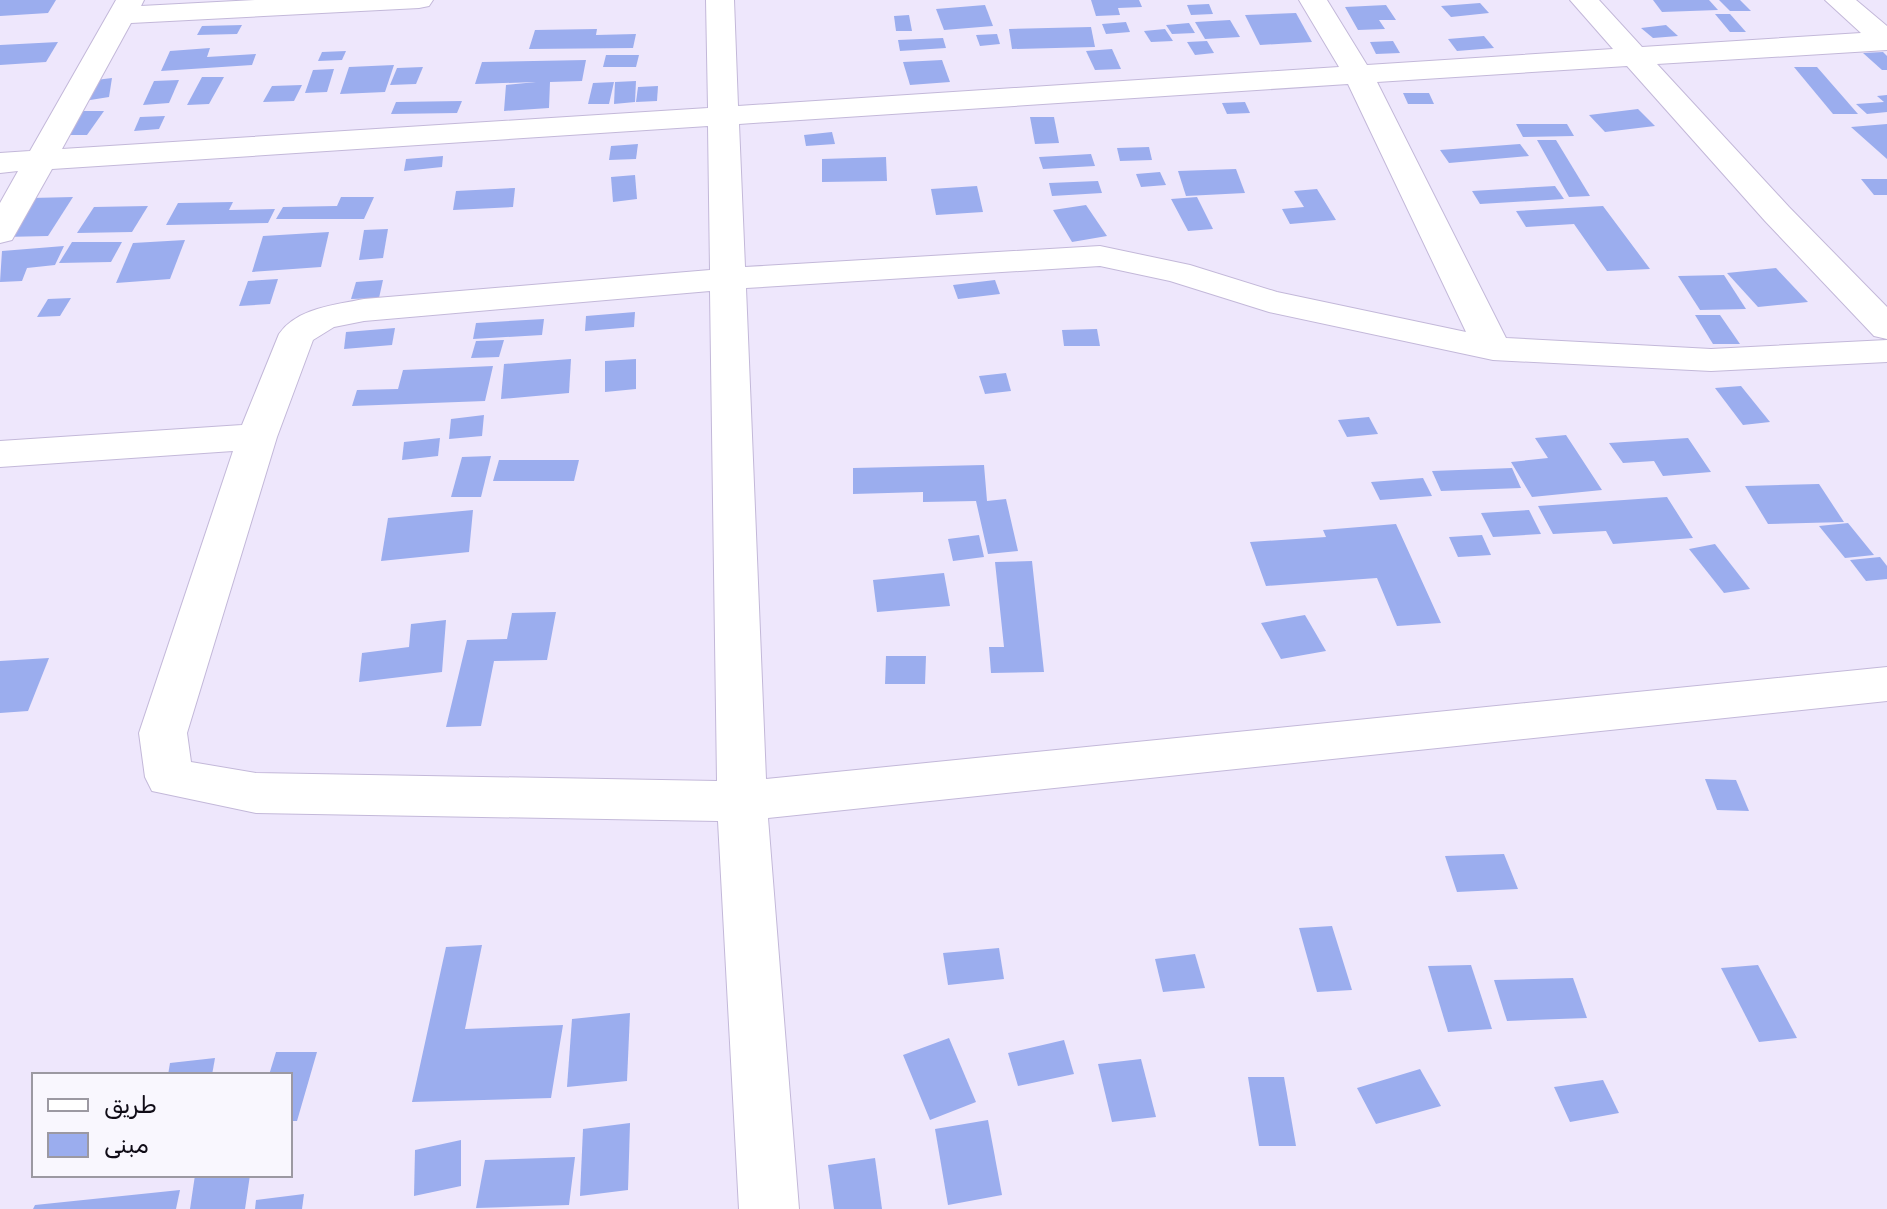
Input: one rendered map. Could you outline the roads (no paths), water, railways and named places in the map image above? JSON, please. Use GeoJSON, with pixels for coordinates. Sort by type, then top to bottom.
{"type":"FeatureCollection","features":[{"type":"Feature","properties":{"kind":"street"},"geometry":{"type":"LineString","coordinates":[[0,233],[126,7],[419,0]]}},
{"type":"Feature","properties":{"kind":"street"},"geometry":{"type":"LineString","coordinates":[[720,0],[742,801],[769,1209]]}},
{"type":"Feature","properties":{"kind":"street"},"geometry":{"type":"LineString","coordinates":[[1313,0],[1358,74],[1493,349]]}},
{"type":"Feature","properties":{"kind":"street"},"geometry":{"type":"LineString","coordinates":[[1584,0],[1777,214],[1887,328]]}},
{"type":"Feature","properties":{"kind":"street"},"geometry":{"type":"LineString","coordinates":[[1839,0],[1887,40]]}},
{"type":"Feature","properties":{"kind":"street"},"geometry":{"type":"LineString","coordinates":[[0,163],[724,113],[1887,40]]}},
{"type":"Feature","properties":{"kind":"street"},"geometry":{"type":"LineString","coordinates":[[1887,351],[1711,360],[1493,349],[1269,301],[1178,272],[1100,256],[729,279],[364,310],[322,319],[297,334],[257,437],[163,733],[169,777],[256,793],[742,801],[1887,684]]}},
{"type":"Feature","properties":{"kind":"street"},"geometry":{"type":"LineString","coordinates":[[0,454],[257,437]]}}]}
